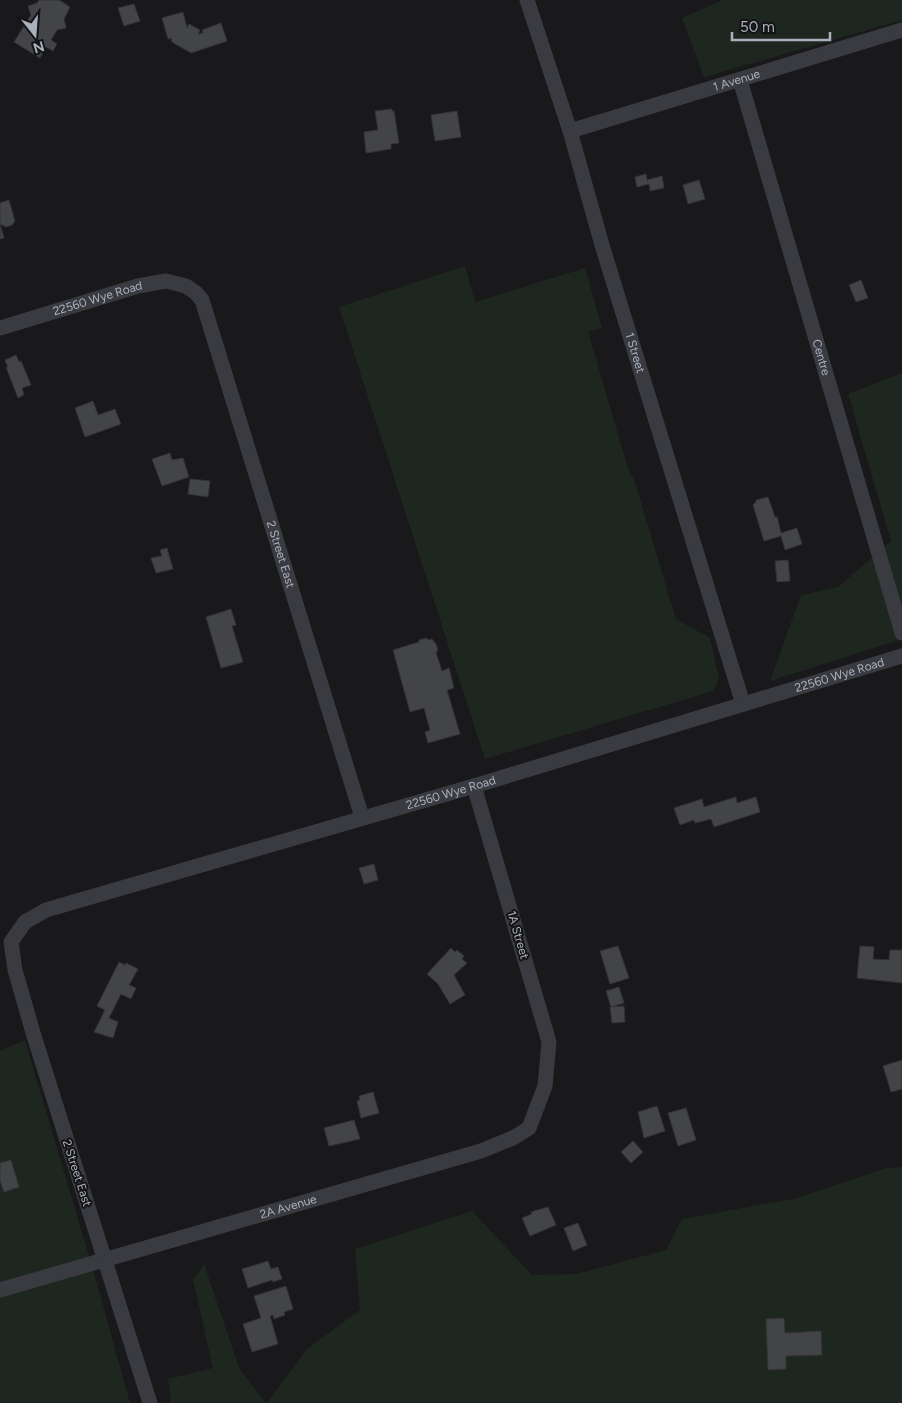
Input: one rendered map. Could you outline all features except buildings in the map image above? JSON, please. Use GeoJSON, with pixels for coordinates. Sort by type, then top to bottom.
{"type":"FeatureCollection","features":[{"type":"Feature","properties":{"kind":"street","name":"1 Street"},"geometry":{"type":"LineString","coordinates":[[527,0],[570,131],[602,246],[743,704]]}},
{"type":"Feature","properties":{"kind":"street","name":"1 Avenue"},"geometry":{"type":"LineString","coordinates":[[570,131],[902,30]]}},
{"type":"Feature","properties":{"kind":"street","name":"Centre"},"geometry":{"type":"LineString","coordinates":[[740,80],[902,633]]}},
{"type":"Feature","properties":{"kind":"street","name":"22560 Wye Road"},"geometry":{"type":"LineString","coordinates":[[0,328],[152,283],[173,281],[186,286],[196,293]]}},
{"type":"Feature","properties":{"kind":"street","name":"2 Street East"},"geometry":{"type":"LineString","coordinates":[[196,293],[202,300],[362,817]]}},
{"type":"Feature","properties":{"kind":"street","name":"22560 Wye Road"},"geometry":{"type":"LineString","coordinates":[[11,942],[25,922],[46,910],[474,786],[902,656]]}},
{"type":"Feature","properties":{"kind":"street","name":"1A Street"},"geometry":{"type":"LineString","coordinates":[[474,786],[549,1042],[545,1086]]}},
{"type":"Feature","properties":{"kind":"street","name":"2 Street East"},"geometry":{"type":"LineString","coordinates":[[11,942],[15,970],[34,1036],[150,1403]]}},
{"type":"Feature","properties":{"kind":"street","name":"2A Avenue"},"geometry":{"type":"LineString","coordinates":[[0,1290],[481,1151],[513,1138],[529,1128],[545,1086]]}},
{"type":"Feature","properties":{"kind":"shaded area"},"geometry":{"type":"Polygon","coordinates":[[[723,0],[902,0],[902,20],[704,77],[682,18],[723,0]]]}},
{"type":"Feature","properties":{"kind":"shaded area"},"geometry":{"type":"Polygon","coordinates":[[[465,266],[475,302],[585,268],[602,328],[588,332],[628,468],[635,482],[676,619],[710,638],[719,678],[713,691],[485,759],[339,307],[465,266]]]}},
{"type":"Feature","properties":{"kind":"shaded area"},"geometry":{"type":"Polygon","coordinates":[[[902,373],[902,639],[770,681],[801,595],[838,587],[891,541],[848,394],[902,373]]]}},
{"type":"Feature","properties":{"kind":"shaded area"},"geometry":{"type":"Polygon","coordinates":[[[25,1040],[130,1403],[0,1403],[0,1051],[25,1040]]]}},
{"type":"Feature","properties":{"kind":"shaded area"},"geometry":{"type":"Polygon","coordinates":[[[902,1167],[902,1403],[267,1403],[306,1350],[360,1310],[355,1249],[472,1211],[532,1275],[576,1274],[666,1250],[682,1219],[797,1198],[886,1168],[902,1167]]]}},
{"type":"Feature","properties":{"kind":"shaded area"},"geometry":{"type":"Polygon","coordinates":[[[204,1264],[239,1368],[266,1403],[171,1403],[168,1379],[213,1368],[193,1280],[204,1264]]]}}]}
